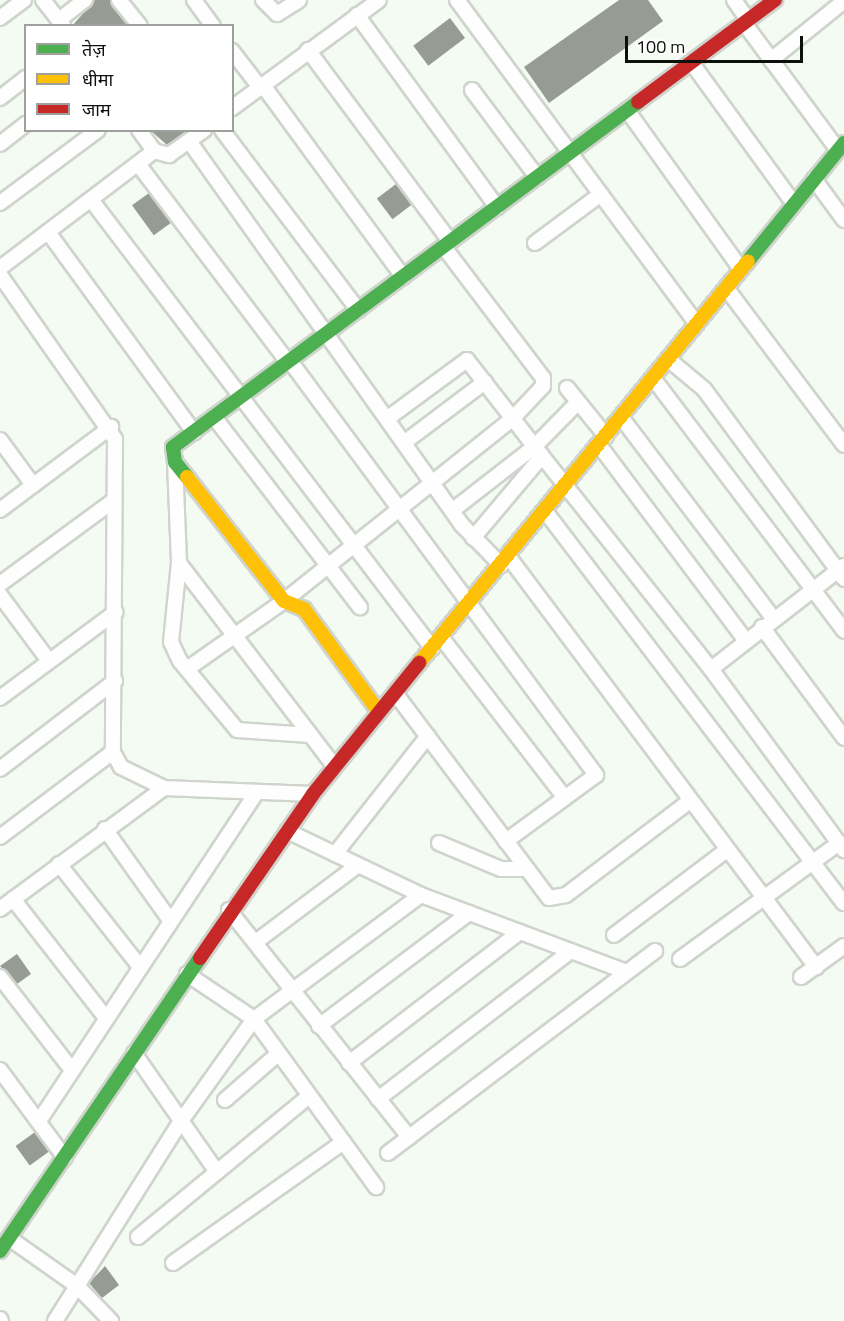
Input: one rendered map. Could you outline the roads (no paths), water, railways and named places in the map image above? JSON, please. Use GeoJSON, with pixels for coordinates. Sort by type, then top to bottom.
{"type":"FeatureCollection","features":[{"type":"Feature","properties":{"kind":"street"},"geometry":{"type":"LineString","coordinates":[[0,18],[24,0]]}},
{"type":"Feature","properties":{"kind":"street"},"geometry":{"type":"LineString","coordinates":[[43,0],[61,23],[85,0]]}},
{"type":"Feature","properties":{"kind":"street"},"geometry":{"type":"LineString","coordinates":[[119,0],[138,24]]}},
{"type":"Feature","properties":{"kind":"street"},"geometry":{"type":"LineString","coordinates":[[194,0],[212,24]]}},
{"type":"Feature","properties":{"kind":"street"},"geometry":{"type":"LineString","coordinates":[[263,0],[277,14],[299,0]]}},
{"type":"Feature","properties":{"kind":"street"},"geometry":{"type":"LineString","coordinates":[[234,106],[260,85],[379,0]]}},
{"type":"Feature","properties":{"kind":"street"},"geometry":{"type":"LineString","coordinates":[[457,0],[697,324]]}},
{"type":"Feature","properties":{"kind":"street"},"geometry":{"type":"LineString","coordinates":[[0,1251],[65,1158],[229,910],[334,766],[841,147],[771,60],[734,0]]}},
{"type":"Feature","properties":{"kind":"street"},"geometry":{"type":"LineString","coordinates":[[310,735],[237,730],[187,669],[171,642],[179,563],[173,447],[327,335],[775,0]]}},
{"type":"Feature","properties":{"kind":"street"},"geometry":{"type":"LineString","coordinates":[[771,60],[844,1]]}},
{"type":"Feature","properties":{"kind":"street"},"geometry":{"type":"LineString","coordinates":[[357,15],[497,207]]}},
{"type":"Feature","properties":{"kind":"street"},"geometry":{"type":"LineString","coordinates":[[187,669],[232,633],[284,601],[351,542],[513,418],[543,386],[543,378],[308,50]]}},
{"type":"Feature","properties":{"kind":"street"},"geometry":{"type":"LineString","coordinates":[[234,53],[403,277]]}},
{"type":"Feature","properties":{"kind":"street"},"geometry":{"type":"LineString","coordinates":[[692,62],[794,204]]}},
{"type":"Feature","properties":{"kind":"street"},"geometry":{"type":"LineString","coordinates":[[0,98],[24,80]]}},
{"type":"Feature","properties":{"kind":"street"},"geometry":{"type":"LineString","coordinates":[[472,90],[537,177]]}},
{"type":"Feature","properties":{"kind":"street"},"geometry":{"type":"LineString","coordinates":[[627,110],[741,269]]}},
{"type":"Feature","properties":{"kind":"street"},"geometry":{"type":"LineString","coordinates":[[0,144],[24,126]]}},
{"type":"Feature","properties":{"kind":"street"},"geometry":{"type":"LineString","coordinates":[[0,203],[95,132]]}},
{"type":"Feature","properties":{"kind":"street"},"geometry":{"type":"LineString","coordinates":[[140,132],[154,151],[169,154],[201,132]]}},
{"type":"Feature","properties":{"kind":"street"},"geometry":{"type":"LineString","coordinates":[[224,132],[358,310]]}},
{"type":"Feature","properties":{"kind":"street"},"geometry":{"type":"LineString","coordinates":[[189,141],[473,538],[505,560],[816,966]]}},
{"type":"Feature","properties":{"kind":"street"},"geometry":{"type":"LineString","coordinates":[[0,268],[92,201],[154,151]]}},
{"type":"Feature","properties":{"kind":"street"},"geometry":{"type":"LineString","coordinates":[[138,164],[399,506],[593,767],[592,780],[506,841]]}},
{"type":"Feature","properties":{"kind":"street"},"geometry":{"type":"LineString","coordinates":[[814,179],[844,220]]}},
{"type":"Feature","properties":{"kind":"street"},"geometry":{"type":"LineString","coordinates":[[535,243],[601,194]]}},
{"type":"Feature","properties":{"kind":"street"},"geometry":{"type":"LineString","coordinates":[[92,201],[351,542],[565,798]]}},
{"type":"Feature","properties":{"kind":"street"},"geometry":{"type":"LineString","coordinates":[[48,232],[194,432]]}},
{"type":"Feature","properties":{"kind":"street"},"geometry":{"type":"LineString","coordinates":[[0,275],[111,427],[116,612],[113,752],[134,778],[164,788],[313,794]]}},
{"type":"Feature","properties":{"kind":"street"},"geometry":{"type":"LineString","coordinates":[[727,289],[844,445]]}},
{"type":"Feature","properties":{"kind":"street"},"geometry":{"type":"LineString","coordinates":[[668,359],[704,389],[842,572],[768,623],[711,669]]}},
{"type":"Feature","properties":{"kind":"street"},"geometry":{"type":"LineString","coordinates":[[388,418],[461,360],[472,364],[711,669],[841,846],[810,862],[680,959]]}},
{"type":"Feature","properties":{"kind":"street"},"geometry":{"type":"LineString","coordinates":[[653,378],[844,631]]}},
{"type":"Feature","properties":{"kind":"street"},"geometry":{"type":"LineString","coordinates":[[405,442],[485,382]]}},
{"type":"Feature","properties":{"kind":"street"},"geometry":{"type":"LineString","coordinates":[[567,388],[746,641]]}},
{"type":"Feature","properties":{"kind":"street"},"geometry":{"type":"LineString","coordinates":[[473,538],[578,402]]}},
{"type":"Feature","properties":{"kind":"street"},"geometry":{"type":"LineString","coordinates":[[214,417],[360,607]]}},
{"type":"Feature","properties":{"kind":"street"},"geometry":{"type":"LineString","coordinates":[[621,417],[768,623],[844,738]]}},
{"type":"Feature","properties":{"kind":"street"},"geometry":{"type":"LineString","coordinates":[[1,508],[111,427]]}},
{"type":"Feature","properties":{"kind":"street"},"geometry":{"type":"LineString","coordinates":[[0,440],[33,485]]}},
{"type":"Feature","properties":{"kind":"street"},"geometry":{"type":"LineString","coordinates":[[453,510],[538,451]]}},
{"type":"Feature","properties":{"kind":"street"},"geometry":{"type":"LineString","coordinates":[[174,462],[284,601],[304,609],[379,712]]}},
{"type":"Feature","properties":{"kind":"street"},"geometry":{"type":"LineString","coordinates":[[0,584],[113,501]]}},
{"type":"Feature","properties":{"kind":"street"},"geometry":{"type":"LineString","coordinates":[[545,511],[810,862],[844,903]]}},
{"type":"Feature","properties":{"kind":"street"},"geometry":{"type":"LineString","coordinates":[[179,563],[334,766]]}},
{"type":"Feature","properties":{"kind":"street"},"geometry":{"type":"LineString","coordinates":[[0,595],[49,661]]}},
{"type":"Feature","properties":{"kind":"street"},"geometry":{"type":"LineString","coordinates":[[1,694],[116,612]]}},
{"type":"Feature","properties":{"kind":"street"},"geometry":{"type":"LineString","coordinates":[[0,769],[115,681]]}},
{"type":"Feature","properties":{"kind":"street"},"geometry":{"type":"LineString","coordinates":[[395,693],[543,893],[558,899],[690,801]]}},
{"type":"Feature","properties":{"kind":"street"},"geometry":{"type":"LineString","coordinates":[[335,854],[428,736]]}},
{"type":"Feature","properties":{"kind":"street"},"geometry":{"type":"LineString","coordinates":[[0,837],[113,752]]}},
{"type":"Feature","properties":{"kind":"street"},"geometry":{"type":"LineString","coordinates":[[0,909],[105,829],[164,788]]}},
{"type":"Feature","properties":{"kind":"street"},"geometry":{"type":"LineString","coordinates":[[39,1121],[256,793]]}},
{"type":"Feature","properties":{"kind":"street"},"geometry":{"type":"LineString","coordinates":[[105,829],[170,920]]}},
{"type":"Feature","properties":{"kind":"street"},"geometry":{"type":"LineString","coordinates":[[287,831],[421,895],[624,971]]}},
{"type":"Feature","properties":{"kind":"street"},"geometry":{"type":"LineString","coordinates":[[439,843],[501,869],[526,869]]}},
{"type":"Feature","properties":{"kind":"street"},"geometry":{"type":"LineString","coordinates":[[614,935],[727,850]]}},
{"type":"Feature","properties":{"kind":"street"},"geometry":{"type":"LineString","coordinates":[[59,864],[140,967]]}},
{"type":"Feature","properties":{"kind":"street"},"geometry":{"type":"LineString","coordinates":[[257,941],[357,866]]}},
{"type":"Feature","properties":{"kind":"street"},"geometry":{"type":"LineString","coordinates":[[55,1321],[181,1121],[254,1019],[421,895]]}},
{"type":"Feature","properties":{"kind":"street"},"geometry":{"type":"LineString","coordinates":[[13,898],[106,1018]]}},
{"type":"Feature","properties":{"kind":"street"},"geometry":{"type":"LineString","coordinates":[[229,910],[257,941],[319,1026],[409,1137]]}},
{"type":"Feature","properties":{"kind":"street"},"geometry":{"type":"LineString","coordinates":[[319,1026],[469,913]]}},
{"type":"Feature","properties":{"kind":"street"},"geometry":{"type":"LineString","coordinates":[[349,1063],[520,932]]}},
{"type":"Feature","properties":{"kind":"street"},"geometry":{"type":"LineString","coordinates":[[801,977],[844,946]]}},
{"type":"Feature","properties":{"kind":"street"},"geometry":{"type":"LineString","coordinates":[[378,1099],[571,951]]}},
{"type":"Feature","properties":{"kind":"street"},"geometry":{"type":"LineString","coordinates":[[388,1153],[624,971],[655,951]]}},
{"type":"Feature","properties":{"kind":"street"},"geometry":{"type":"LineString","coordinates":[[187,974],[254,1019],[376,1187]]}},
{"type":"Feature","properties":{"kind":"street"},"geometry":{"type":"LineString","coordinates":[[0,977],[72,1070]]}},
{"type":"Feature","properties":{"kind":"street"},"geometry":{"type":"LineString","coordinates":[[134,1053],[217,1172]]}},
{"type":"Feature","properties":{"kind":"street"},"geometry":{"type":"LineString","coordinates":[[225,1100],[278,1054]]}},
{"type":"Feature","properties":{"kind":"street"},"geometry":{"type":"LineString","coordinates":[[0,1070],[65,1158]]}},
{"type":"Feature","properties":{"kind":"street"},"geometry":{"type":"LineString","coordinates":[[138,1237],[309,1096]]}},
{"type":"Feature","properties":{"kind":"street"},"geometry":{"type":"LineString","coordinates":[[172,1263],[343,1142]]}},
{"type":"Feature","properties":{"kind":"street"},"geometry":{"type":"LineString","coordinates":[[9,1238],[77,1286],[111,1321]]}}]}
